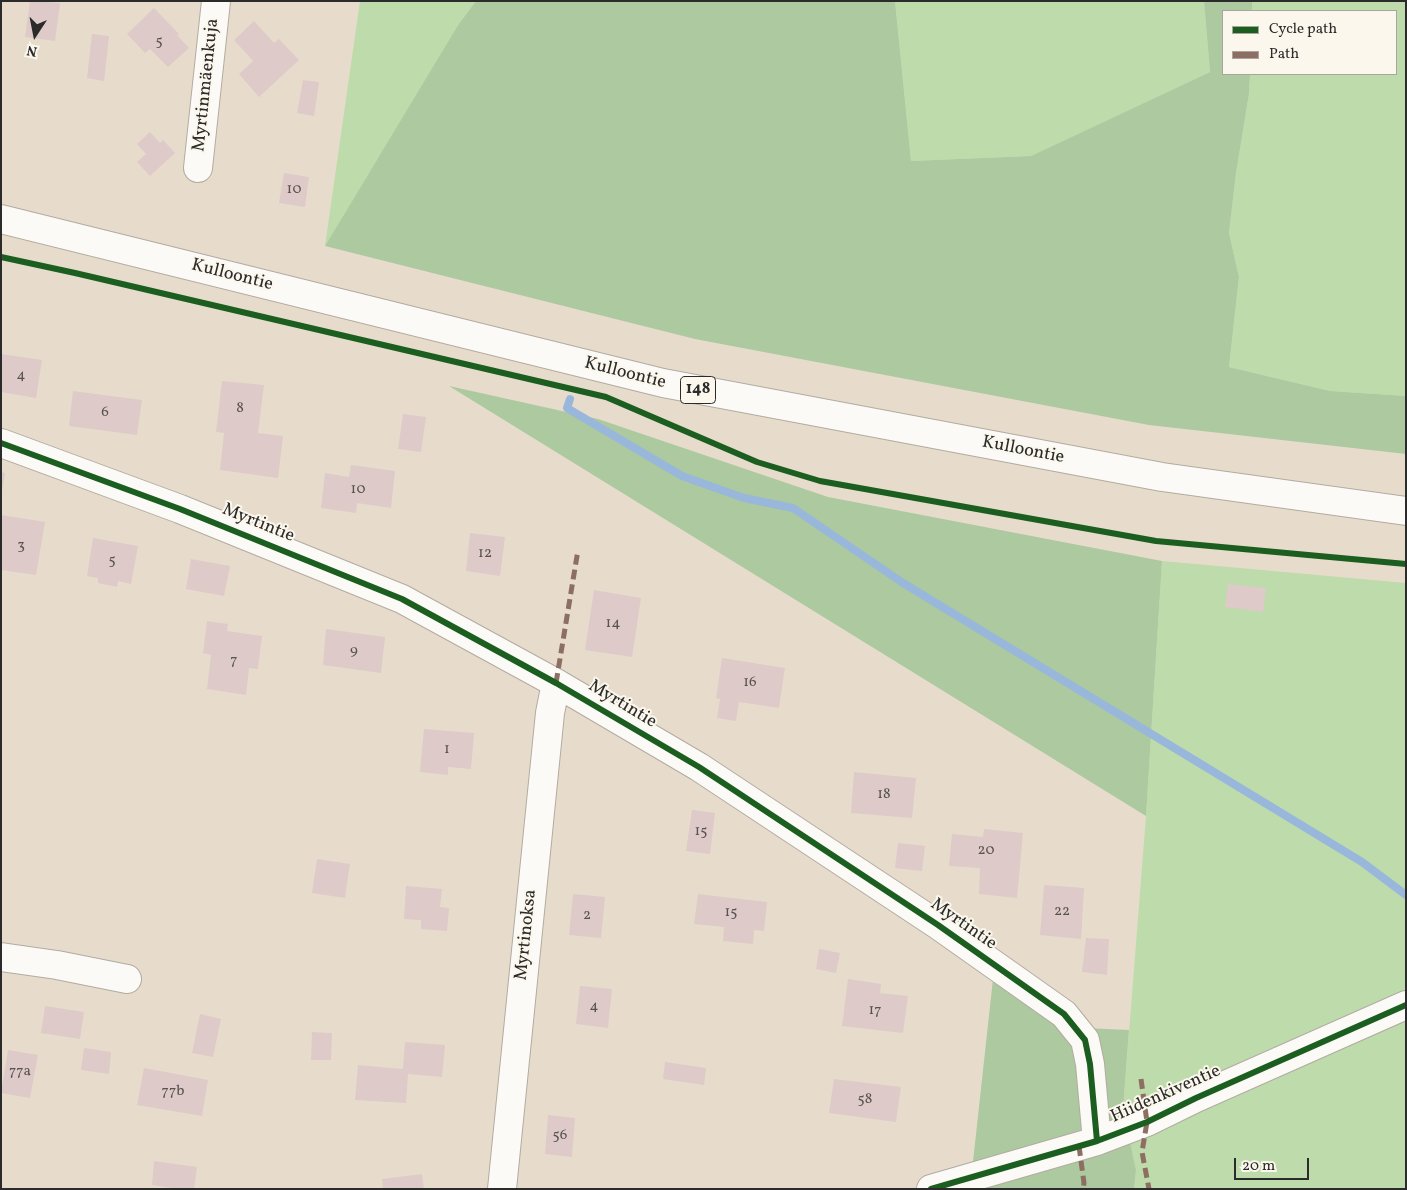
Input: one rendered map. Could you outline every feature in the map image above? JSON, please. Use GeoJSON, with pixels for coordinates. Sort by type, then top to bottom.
{"type":"FeatureCollection","features":[{"type":"Feature","properties":{"kind":"street","name":"Myrtinmäenkuja"},"geometry":{"type":"LineString","coordinates":[[198,168],[216,1]]}},
{"type":"Feature","properties":{"kind":"street","name":"Kulloontie"},"geometry":{"type":"LineString","coordinates":[[1,219],[662,383],[1162,477],[1406,511]]}},
{"type":"Feature","properties":{"kind":"street","name":"Myrtintie"},"geometry":{"type":"LineString","coordinates":[[1,443],[180,509],[402,600],[556,683],[699,768],[938,925],[1064,1014],[1085,1040],[1090,1064],[1097,1141]]}},
{"type":"Feature","properties":{"kind":"street","name":"Myrtinoksa"},"geometry":{"type":"LineString","coordinates":[[502,1189],[550,713],[556,683]]}},
{"type":"Feature","properties":{"kind":"street"},"geometry":{"type":"LineString","coordinates":[[1,957],[57,965],[127,979]]}},
{"type":"Feature","properties":{"kind":"street","name":"Hiidenkiventie"},"geometry":{"type":"LineString","coordinates":[[931,1189],[1097,1141],[1147,1122],[1196,1098],[1406,1005]]}},
{"type":"Feature","properties":{"kind":"green space"},"geometry":{"type":"Polygon","coordinates":[[[360,1],[476,1],[458,25],[325,246],[360,1]]]}},
{"type":"Feature","properties":{"kind":"green space"},"geometry":{"type":"Polygon","coordinates":[[[476,1],[895,1],[911,161],[1031,156],[1210,72],[1204,1],[1252,1],[1252,10],[1222,10],[1222,75],[1250,75],[1249,94],[1236,173],[1229,233],[1239,277],[1229,367],[1330,391],[1406,396],[1406,454],[1149,425],[695,339],[325,246],[458,25],[476,1]]]}},
{"type":"Feature","properties":{"kind":"green space"},"geometry":{"type":"Polygon","coordinates":[[[895,1],[1204,1],[1210,72],[1031,156],[911,161],[895,1]]]}},
{"type":"Feature","properties":{"kind":"green space"},"geometry":{"type":"Polygon","coordinates":[[[1252,1],[1406,1],[1406,396],[1330,391],[1229,367],[1239,277],[1229,233],[1236,173],[1249,94],[1250,75],[1397,75],[1397,10],[1252,10],[1252,1]]]}},
{"type":"Feature","properties":{"kind":"green space"},"geometry":{"type":"Polygon","coordinates":[[[449,386],[598,419],[828,497],[1162,561],[1146,816],[449,386]]]}},
{"type":"Feature","properties":{"kind":"green space"},"geometry":{"type":"Polygon","coordinates":[[[1162,561],[1406,583],[1406,1189],[1134,1189],[1136,1170],[1128,1133],[1147,1122],[1123,1109],[1146,816],[1162,561]]]}},
{"type":"Feature","properties":{"kind":"green space"},"geometry":{"type":"Polygon","coordinates":[[[993,979],[1062,1027],[1129,1030],[1123,1109],[1136,1170],[1134,1189],[970,1189],[993,979]]]}},
{"type":"Feature","properties":{"kind":"building"},"geometry":{"type":"Polygon","coordinates":[[[30,1],[60,3],[55,41],[25,37],[30,1]]]}},
{"type":"Feature","properties":{"kind":"building"},"geometry":{"type":"Polygon","coordinates":[[[154,8],[179,34],[177,35],[189,48],[168,67],[150,49],[145,53],[127,34],[154,8]]]}},
{"type":"Feature","properties":{"kind":"building"},"geometry":{"type":"Polygon","coordinates":[[[254,21],[274,43],[279,39],[299,60],[259,97],[239,74],[253,61],[234,40],[254,21]]]}},
{"type":"Feature","properties":{"kind":"building"},"geometry":{"type":"Polygon","coordinates":[[[92,34],[109,36],[104,81],[87,78],[92,34]]]}},
{"type":"Feature","properties":{"kind":"building"},"geometry":{"type":"Polygon","coordinates":[[[303,80],[319,82],[314,116],[297,113],[303,80]]]}},
{"type":"Feature","properties":{"kind":"building"},"geometry":{"type":"Polygon","coordinates":[[[150,132],[160,143],[163,140],[175,153],[150,176],[137,162],[146,154],[137,144],[150,132]]]}},
{"type":"Feature","properties":{"kind":"building"},"geometry":{"type":"Polygon","coordinates":[[[284,173],[309,177],[305,207],[279,203],[284,173]]]}},
{"type":"Feature","properties":{"kind":"building"},"geometry":{"type":"Polygon","coordinates":[[[1,354],[42,360],[36,398],[1,392],[1,354]]]}},
{"type":"Feature","properties":{"kind":"building"},"geometry":{"type":"Polygon","coordinates":[[[222,381],[264,385],[258,433],[283,436],[278,478],[220,470],[224,433],[216,432],[222,381]]]}},
{"type":"Feature","properties":{"kind":"building"},"geometry":{"type":"Polygon","coordinates":[[[73,391],[142,400],[137,435],[69,426],[73,391]]]}},
{"type":"Feature","properties":{"kind":"building"},"geometry":{"type":"Polygon","coordinates":[[[403,414],[426,417],[421,452],[398,449],[403,414]]]}},
{"type":"Feature","properties":{"kind":"building"},"geometry":{"type":"Polygon","coordinates":[[[351,465],[395,471],[391,508],[357,503],[356,513],[321,508],[325,473],[349,477],[351,465]]]}},
{"type":"Feature","properties":{"kind":"building"},"geometry":{"type":"Polygon","coordinates":[[[1,472],[5,473],[2,491],[1,491],[1,472]]]}},
{"type":"Feature","properties":{"kind":"building"},"geometry":{"type":"Polygon","coordinates":[[[1,515],[45,522],[36,575],[1,570],[1,515]]]}},
{"type":"Feature","properties":{"kind":"building"},"geometry":{"type":"Polygon","coordinates":[[[470,533],[505,537],[500,576],[466,571],[470,533]]]}},
{"type":"Feature","properties":{"kind":"building"},"geometry":{"type":"Polygon","coordinates":[[[93,538],[138,546],[131,584],[118,581],[117,587],[98,583],[98,578],[87,576],[93,538]]]}},
{"type":"Feature","properties":{"kind":"building"},"geometry":{"type":"Polygon","coordinates":[[[191,559],[230,566],[224,596],[186,589],[191,559]]]}},
{"type":"Feature","properties":{"kind":"building"},"geometry":{"type":"Polygon","coordinates":[[[1228,584],[1266,588],[1263,612],[1225,607],[1228,584]]]}},
{"type":"Feature","properties":{"kind":"building"},"geometry":{"type":"Polygon","coordinates":[[[594,590],[641,598],[632,657],[585,650],[594,590]]]}},
{"type":"Feature","properties":{"kind":"building"},"geometry":{"type":"Polygon","coordinates":[[[207,621],[228,624],[227,631],[262,636],[258,669],[249,668],[246,695],[207,689],[211,655],[203,653],[207,621]]]}},
{"type":"Feature","properties":{"kind":"building"},"geometry":{"type":"Polygon","coordinates":[[[326,629],[385,637],[381,673],[323,665],[326,629]]]}},
{"type":"Feature","properties":{"kind":"building"},"geometry":{"type":"Polygon","coordinates":[[[722,658],[785,668],[779,708],[739,702],[736,721],[717,718],[720,699],[716,698],[722,658]]]}},
{"type":"Feature","properties":{"kind":"building"},"geometry":{"type":"Polygon","coordinates":[[[424,729],[474,733],[471,769],[448,767],[448,775],[420,772],[424,729]]]}},
{"type":"Feature","properties":{"kind":"building"},"geometry":{"type":"Polygon","coordinates":[[[854,772],[916,778],[912,818],[851,813],[854,772]]]}},
{"type":"Feature","properties":{"kind":"building"},"geometry":{"type":"Polygon","coordinates":[[[692,810],[715,813],[710,854],[686,851],[692,810]]]}},
{"type":"Feature","properties":{"kind":"building"},"geometry":{"type":"Polygon","coordinates":[[[984,829],[1023,833],[1017,898],[979,894],[980,868],[949,866],[952,834],[983,837],[984,829]]]}},
{"type":"Feature","properties":{"kind":"building"},"geometry":{"type":"Polygon","coordinates":[[[898,843],[925,846],[922,871],[895,868],[898,843]]]}},
{"type":"Feature","properties":{"kind":"building"},"geometry":{"type":"Polygon","coordinates":[[[317,859],[350,864],[345,898],[312,893],[317,859]]]}},
{"type":"Feature","properties":{"kind":"building"},"geometry":{"type":"Polygon","coordinates":[[[1044,885],[1084,888],[1081,939],[1040,935],[1044,885]]]}},
{"type":"Feature","properties":{"kind":"building"},"geometry":{"type":"Polygon","coordinates":[[[406,886],[442,889],[440,907],[449,908],[447,931],[421,929],[421,920],[404,919],[406,886]]]}},
{"type":"Feature","properties":{"kind":"building"},"geometry":{"type":"Polygon","coordinates":[[[573,894],[605,897],[601,938],[569,935],[573,894]]]}},
{"type":"Feature","properties":{"kind":"building"},"geometry":{"type":"Polygon","coordinates":[[[698,894],[767,902],[764,931],[754,930],[753,944],[723,941],[724,927],[694,924],[698,894]]]}},
{"type":"Feature","properties":{"kind":"building"},"geometry":{"type":"Polygon","coordinates":[[[1086,938],[1109,939],[1107,975],[1082,972],[1086,938]]]}},
{"type":"Feature","properties":{"kind":"building"},"geometry":{"type":"Polygon","coordinates":[[[819,949],[840,953],[836,973],[816,969],[819,949]]]}},
{"type":"Feature","properties":{"kind":"building"},"geometry":{"type":"Polygon","coordinates":[[[848,979],[881,984],[880,993],[908,996],[903,1033],[842,1026],[848,979]]]}},
{"type":"Feature","properties":{"kind":"building"},"geometry":{"type":"Polygon","coordinates":[[[580,986],[612,989],[608,1028],[576,1024],[580,986]]]}},
{"type":"Feature","properties":{"kind":"building"},"geometry":{"type":"Polygon","coordinates":[[[45,1006],[84,1012],[80,1039],[41,1033],[45,1006]]]}},
{"type":"Feature","properties":{"kind":"building"},"geometry":{"type":"Polygon","coordinates":[[[200,1014],[221,1019],[213,1057],[192,1053],[200,1014]]]}},
{"type":"Feature","properties":{"kind":"building"},"geometry":{"type":"Polygon","coordinates":[[[312,1032],[332,1033],[331,1060],[311,1060],[312,1032]]]}},
{"type":"Feature","properties":{"kind":"building"},"geometry":{"type":"Polygon","coordinates":[[[405,1042],[445,1045],[442,1077],[408,1074],[406,1103],[355,1100],[358,1065],[403,1069],[405,1042]]]}},
{"type":"Feature","properties":{"kind":"building"},"geometry":{"type":"Polygon","coordinates":[[[84,1048],[111,1052],[109,1074],[81,1070],[84,1048]]]}},
{"type":"Feature","properties":{"kind":"building"},"geometry":{"type":"Polygon","coordinates":[[[8,1050],[38,1055],[30,1098],[1,1093],[8,1050]]]}},
{"type":"Feature","properties":{"kind":"building"},"geometry":{"type":"Polygon","coordinates":[[[665,1062],[706,1068],[704,1085],[663,1079],[665,1062]]]}},
{"type":"Feature","properties":{"kind":"building"},"geometry":{"type":"Polygon","coordinates":[[[144,1068],[208,1080],[202,1116],[137,1105],[144,1068]]]}},
{"type":"Feature","properties":{"kind":"building"},"geometry":{"type":"Polygon","coordinates":[[[834,1079],[901,1087],[896,1122],[829,1113],[834,1079]]]}},
{"type":"Feature","properties":{"kind":"building"},"geometry":{"type":"Polygon","coordinates":[[[548,1115],[575,1118],[572,1157],[545,1154],[548,1115]]]}},
{"type":"Feature","properties":{"kind":"building"},"geometry":{"type":"Polygon","coordinates":[[[154,1161],[197,1167],[194,1189],[152,1185],[154,1161]]]}},
{"type":"Feature","properties":{"kind":"building"},"geometry":{"type":"Polygon","coordinates":[[[422,1174],[424,1189],[383,1189],[382,1179],[422,1174]]]}},
{"type":"Feature","properties":{"kind":"waterway"},"geometry":{"type":"LineString","coordinates":[[570,399],[567,408],[682,476],[744,498],[793,508],[903,583],[1362,862],[1406,895]]}},
{"type":"Feature","properties":{"kind":"marked path"},"geometry":{"type":"LineString","coordinates":[[556,683],[578,550]]}},
{"type":"Feature","properties":{"kind":"marked path"},"geometry":{"type":"LineString","coordinates":[[1141,1079],[1147,1122],[1142,1152],[1149,1189]]}},
{"type":"Feature","properties":{"kind":"marked path"},"geometry":{"type":"LineString","coordinates":[[1079,1146],[1084,1183],[1083,1189]]}},
{"type":"Feature","properties":{"kind":"cycle path"},"geometry":{"type":"LineString","coordinates":[[1,257],[606,397],[757,462],[820,481],[1156,541],[1406,564]]}},
{"type":"Feature","properties":{"kind":"cycle path"},"geometry":{"type":"LineString","coordinates":[[1,443],[180,509],[402,599],[556,683],[699,767],[938,925],[1064,1014],[1085,1040],[1090,1064],[1097,1141]]}},
{"type":"Feature","properties":{"kind":"cycle path"},"geometry":{"type":"LineString","coordinates":[[931,1189],[1097,1141],[1147,1122],[1196,1098],[1406,1005]]}}]}
